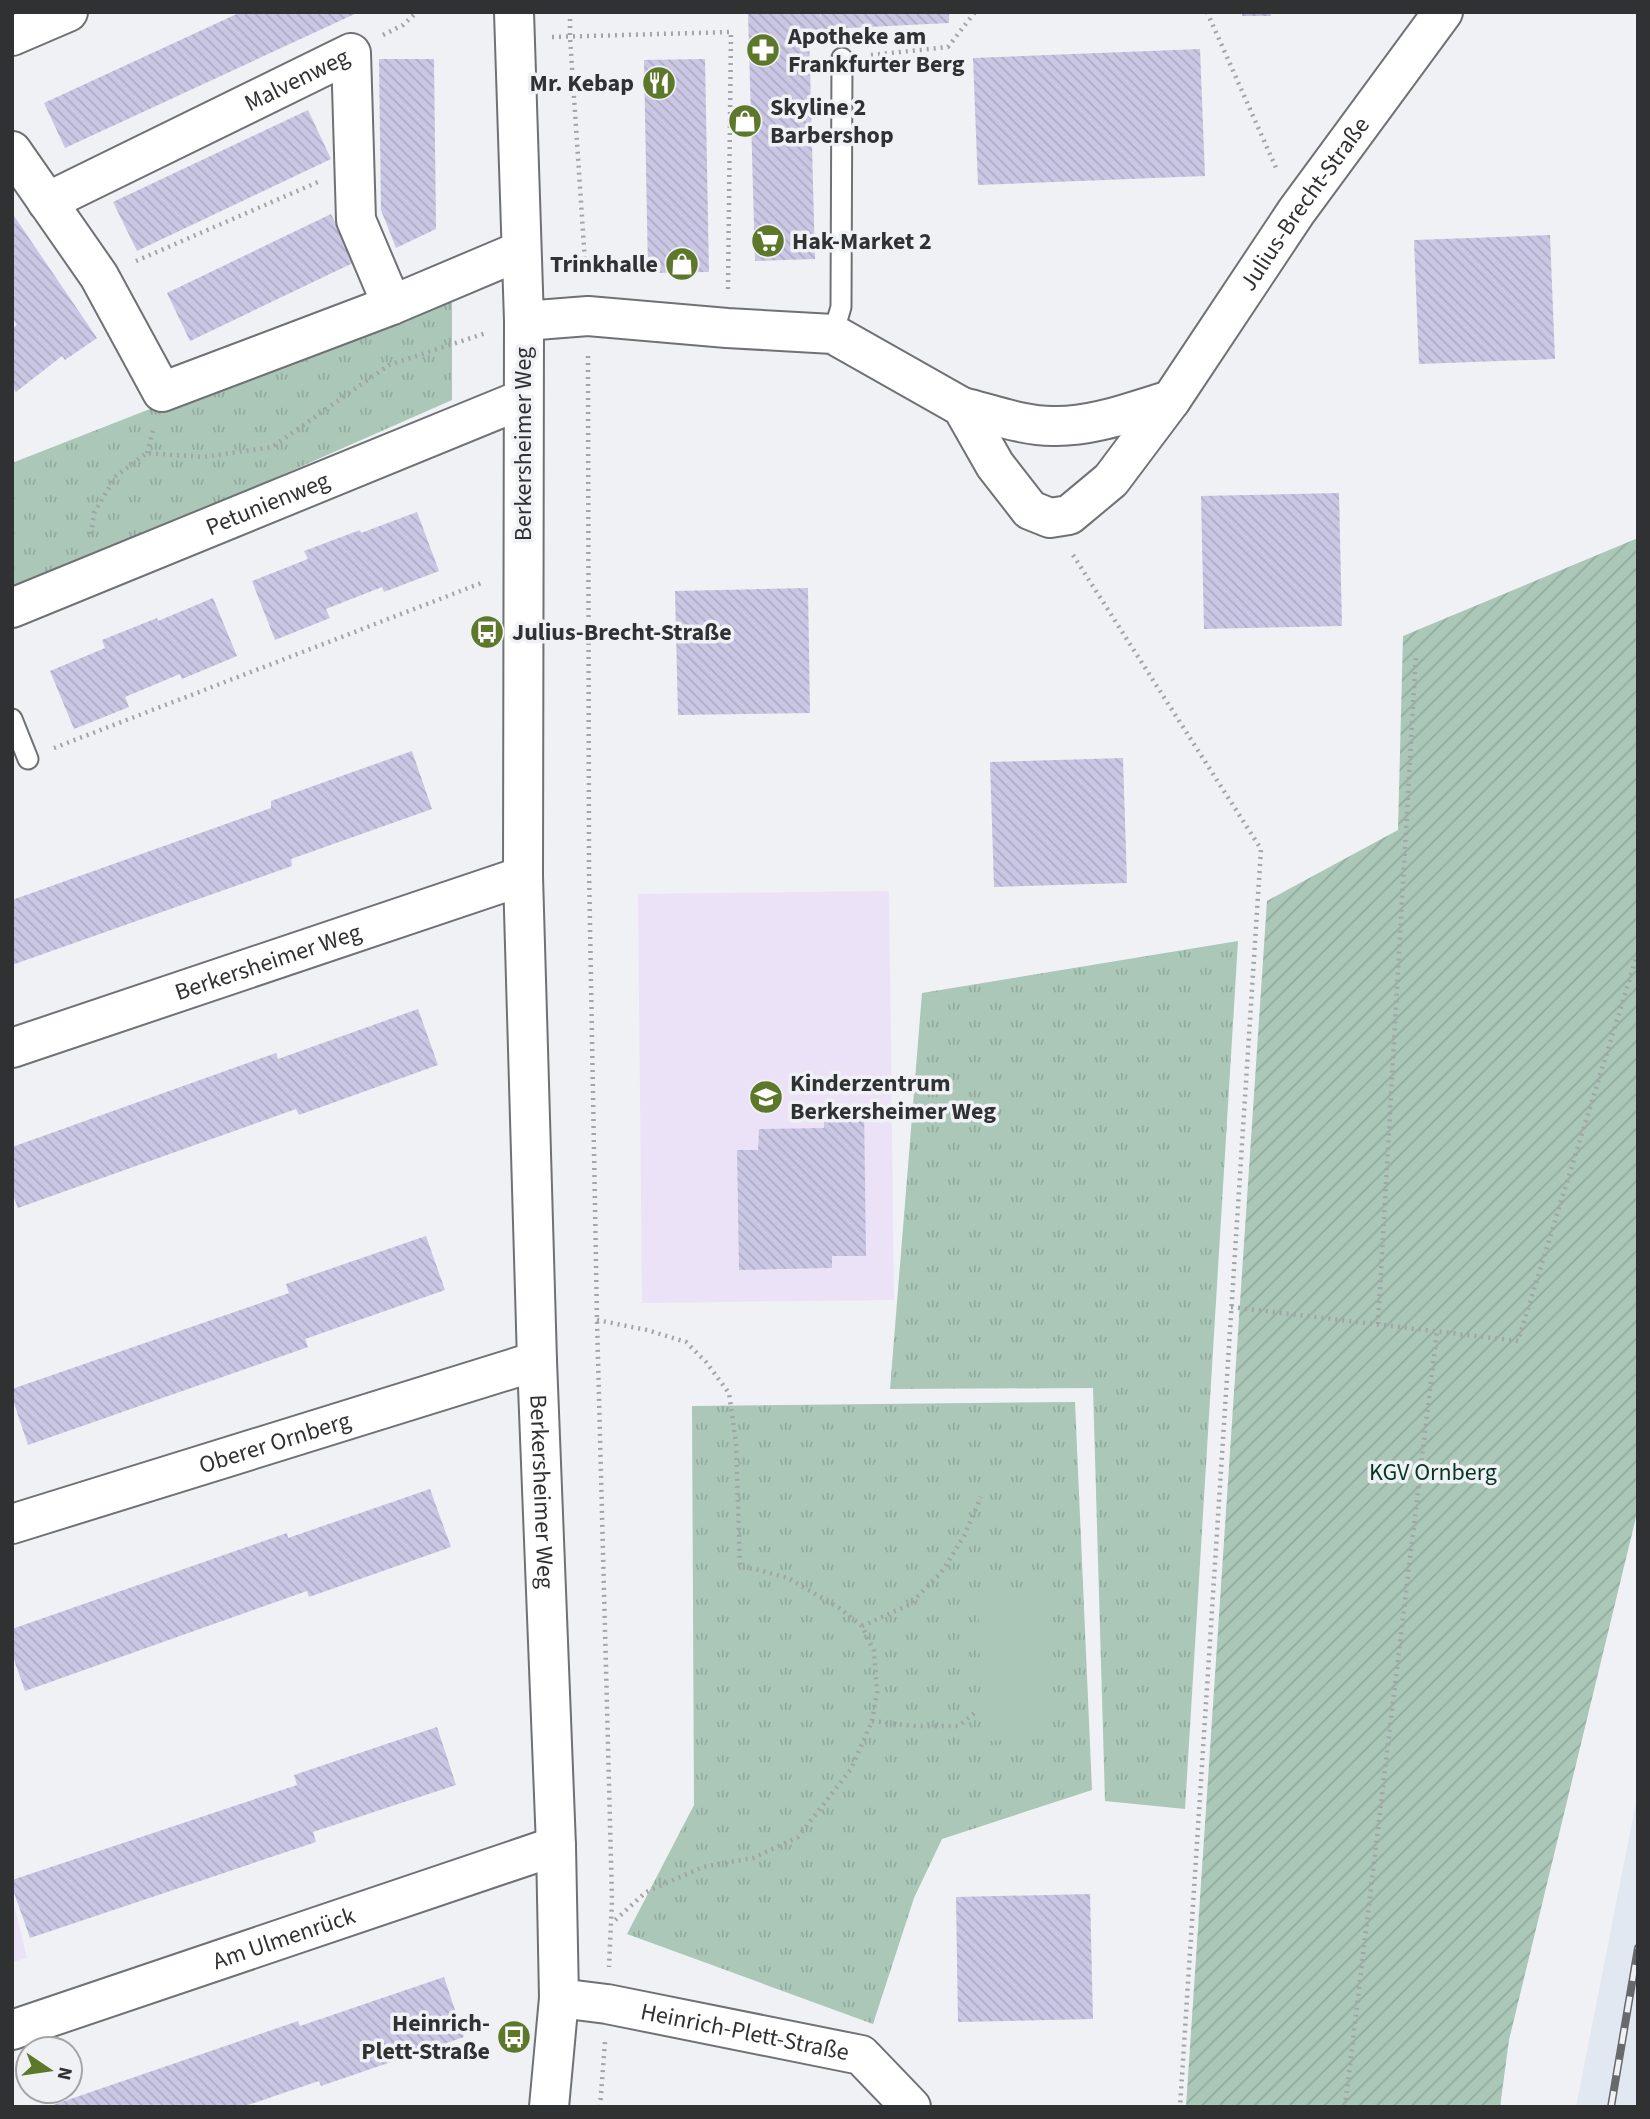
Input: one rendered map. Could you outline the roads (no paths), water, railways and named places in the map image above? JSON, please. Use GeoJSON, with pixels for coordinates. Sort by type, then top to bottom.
{"type":"FeatureCollection","features":[{"type":"Feature","properties":{"kind":"street"},"geometry":{"type":"LineString","coordinates":[[12,36],[68,12]]}},
{"type":"Feature","properties":{"kind":"street","name":"Julius-Brecht-Straße"},"geometry":{"type":"LineString","coordinates":[[962,407],[995,465],[1030,510],[1050,518],[1069,515],[1111,480],[1171,400],[1296,212],[1443,12]]}},
{"type":"Feature","properties":{"kind":"street","name":"Berkersheimer Weg"},"geometry":{"type":"LineString","coordinates":[[515,24],[524,321],[523,876],[559,1998],[548,2107]]}},
{"type":"Feature","properties":{"kind":"street","name":"Malvenweg"},"geometry":{"type":"LineString","coordinates":[[47,202],[351,53],[356,220],[392,305]]}},
{"type":"Feature","properties":{"kind":"street"},"geometry":{"type":"LineString","coordinates":[[12,151],[99,276],[162,392],[392,305],[520,251]]}},
{"type":"Feature","properties":{"kind":"street"},"geometry":{"type":"LineString","coordinates":[[524,321],[588,316],[833,334],[962,407],[1052,426],[1092,423],[1171,400]]}},
{"type":"Feature","properties":{"kind":"street","name":"Petunienweg"},"geometry":{"type":"LineString","coordinates":[[12,608],[523,399]]}},
{"type":"Feature","properties":{"kind":"street","name":"Berkersheimer Weg"},"geometry":{"type":"LineString","coordinates":[[12,1048],[523,876]]}},
{"type":"Feature","properties":{"kind":"street","name":"Oberer Ornberg"},"geometry":{"type":"LineString","coordinates":[[12,1524],[537,1361]]}},
{"type":"Feature","properties":{"kind":"street","name":"Am Ulmenrück"},"geometry":{"type":"LineString","coordinates":[[12,2030],[556,1846]]}},
{"type":"Feature","properties":{"kind":"street","name":"Heinrich-Plett-Straße"},"geometry":{"type":"LineString","coordinates":[[559,1998],[607,2004],[861,2055],[911,2107]]}},
{"type":"Feature","properties":{"kind":"lane"},"geometry":{"type":"LineString","coordinates":[[833,334],[841,307],[842,58]]}},
{"type":"Feature","properties":{"kind":"lane"},"geometry":{"type":"LineString","coordinates":[[12,719],[28,759]]}},
{"type":"Feature","properties":{"kind":"railway"},"geometry":{"type":"LineString","coordinates":[[1611,2107],[1638,1948]]}},
{"type":"Feature","properties":{"kind":"place","name":"Apotheke am Frankfurter Berg"},"geometry":{"type":"Point","coordinates":[763,50]}},
{"type":"Feature","properties":{"kind":"place","name":"Mr. Kebap"},"geometry":{"type":"Point","coordinates":[659,83]}},
{"type":"Feature","properties":{"kind":"place","name":"Skyline 2 Barbershop"},"geometry":{"type":"Point","coordinates":[745,121]}},
{"type":"Feature","properties":{"kind":"place","name":"Hak-Market 2"},"geometry":{"type":"Point","coordinates":[768,241]}},
{"type":"Feature","properties":{"kind":"place","name":"Trinkhalle"},"geometry":{"type":"Point","coordinates":[682,264]}},
{"type":"Feature","properties":{"kind":"place","name":"Julius-Brecht-Straße"},"geometry":{"type":"Point","coordinates":[487,632]}},
{"type":"Feature","properties":{"kind":"place","name":"Kinderzentrum Berkersheimer Weg"},"geometry":{"type":"Point","coordinates":[766,1097]}},
{"type":"Feature","properties":{"kind":"place","name":"Heinrich- Plett-Straße"},"geometry":{"type":"Point","coordinates":[514,2037]}},
{"type":"Feature","properties":{"kind":"park label","name":"KGV Ornberg"},"geometry":{"type":"Point","coordinates":[1433,1472]}}]}
